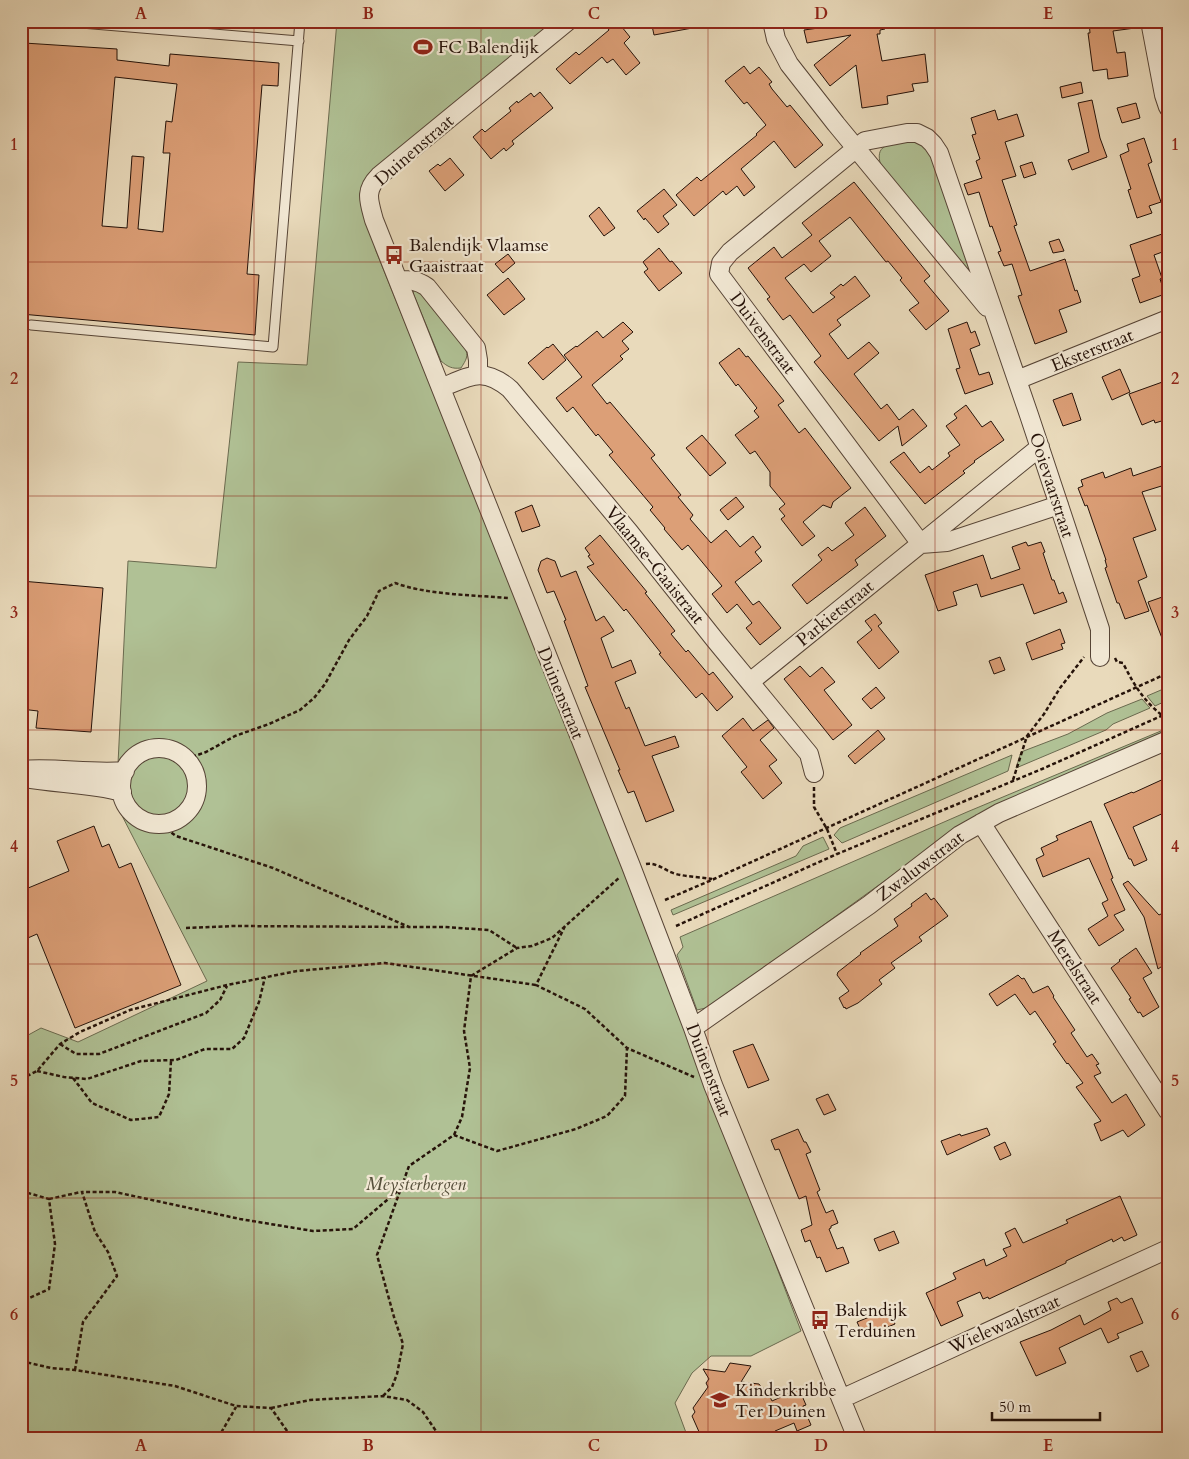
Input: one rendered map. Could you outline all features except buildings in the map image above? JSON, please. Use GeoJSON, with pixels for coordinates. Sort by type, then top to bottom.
{"type":"FeatureCollection","features":[{"type":"Feature","properties":{"kind":"street","name":"Duinenstraat"},"geometry":{"type":"LineString","coordinates":[[568,21],[373,182],[368,200],[374,220],[524,600],[631,866],[713,1085],[857,1438]]}},
{"type":"Feature","properties":{"kind":"street","name":"Ooievaarstraat"},"geometry":{"type":"LineString","coordinates":[[772,21],[776,39],[789,64],[994,315]]}},
{"type":"Feature","properties":{"kind":"street"},"geometry":{"type":"LineString","coordinates":[[1150,21],[1168,107]]}},
{"type":"Feature","properties":{"kind":"street","name":"Ooievaarstraat"},"geometry":{"type":"LineString","coordinates":[[856,148],[864,141],[906,133],[917,133],[927,138],[938,153],[1040,447],[1100,629],[1100,656]]}},
{"type":"Feature","properties":{"kind":"street","name":"Duivenstraat"},"geometry":{"type":"LineString","coordinates":[[856,148],[730,252],[721,263],[719,274],[921,544]]}},
{"type":"Feature","properties":{"kind":"street"},"geometry":{"type":"LineString","coordinates":[[398,280],[411,280],[427,287],[476,348],[478,374],[441,388]]}},
{"type":"Feature","properties":{"kind":"street","name":"Eksterstraat"},"geometry":{"type":"LineString","coordinates":[[1017,380],[1168,319]]}},
{"type":"Feature","properties":{"kind":"street","name":"Vlaamse-Gaaistraat"},"geometry":{"type":"LineString","coordinates":[[478,374],[492,377],[510,389],[630,533],[809,754],[814,773]]}},
{"type":"Feature","properties":{"kind":"street","name":"Parkietstraat"},"geometry":{"type":"LineString","coordinates":[[750,682],[1040,447]]}},
{"type":"Feature","properties":{"kind":"street"},"geometry":{"type":"LineString","coordinates":[[921,544],[947,542],[1059,505]]}},
{"type":"Feature","properties":{"kind":"street","name":"Zwaluwstraat"},"geometry":{"type":"LineString","coordinates":[[693,1028],[869,905],[960,835],[999,813],[1168,740]]}},
{"type":"Feature","properties":{"kind":"street"},"geometry":{"type":"LineString","coordinates":[[164,748],[176,752],[186,759],[194,769],[197,781],[197,794],[193,806],[184,816],[174,822],[161,825],[152,824],[135,816],[128,809],[122,792],[122,781],[131,761],[140,753],[164,748]]}},
{"type":"Feature","properties":{"kind":"street"},"geometry":{"type":"LineString","coordinates":[[21,770],[38,769],[102,773],[125,771]]}},
{"type":"Feature","properties":{"kind":"street"},"geometry":{"type":"LineString","coordinates":[[21,777],[62,784],[106,787],[122,792]]}},
{"type":"Feature","properties":{"kind":"street","name":"Merelstraat"},"geometry":{"type":"LineString","coordinates":[[981,823],[1168,1110]]}},
{"type":"Feature","properties":{"kind":"street","name":"Wielewaalstraat"},"geometry":{"type":"LineString","coordinates":[[841,1398],[1168,1249]]}},
{"type":"Feature","properties":{"kind":"lane"},"geometry":{"type":"LineString","coordinates":[[57,21],[299,41]]}},
{"type":"Feature","properties":{"kind":"lane"},"geometry":{"type":"LineString","coordinates":[[31,324],[273,347],[300,21]]}},
{"type":"Feature","properties":{"kind":"path"},"geometry":{"type":"LineString","coordinates":[[186,759],[206,752],[235,736],[300,710],[314,698],[325,684],[348,640],[367,616],[379,591],[395,584],[407,588],[434,592],[524,600]]}},
{"type":"Feature","properties":{"kind":"path"},"geometry":{"type":"LineString","coordinates":[[1013,780],[1026,736],[1081,662],[1100,656],[1123,663],[1135,688],[1157,712],[1168,720]]}},
{"type":"Feature","properties":{"kind":"path"},"geometry":{"type":"LineString","coordinates":[[664,900],[714,880],[1026,736],[1168,673]]}},
{"type":"Feature","properties":{"kind":"path"},"geometry":{"type":"LineString","coordinates":[[676,926],[837,854],[1168,713]]}},
{"type":"Feature","properties":{"kind":"path"},"geometry":{"type":"LineString","coordinates":[[814,773],[814,807],[827,828],[837,854]]}},
{"type":"Feature","properties":{"kind":"path"},"geometry":{"type":"LineString","coordinates":[[161,825],[176,836],[200,842],[273,868],[409,927]]}},
{"type":"Feature","properties":{"kind":"path"},"geometry":{"type":"LineString","coordinates":[[471,976],[517,948],[532,946],[552,938],[631,866],[651,863],[675,873],[714,880]]}},
{"type":"Feature","properties":{"kind":"path"},"geometry":{"type":"LineString","coordinates":[[536,985],[566,924]]}},
{"type":"Feature","properties":{"kind":"path"},"geometry":{"type":"LineString","coordinates":[[186,928],[234,926],[444,927],[489,930],[517,948]]}},
{"type":"Feature","properties":{"kind":"path"},"geometry":{"type":"LineString","coordinates":[[21,1078],[38,1071],[60,1044],[80,1032],[130,1010],[227,985],[297,971],[385,963],[536,985],[585,1009],[627,1048],[713,1085]]}},
{"type":"Feature","properties":{"kind":"path"},"geometry":{"type":"LineString","coordinates":[[382,1396],[392,1388],[404,1344],[394,1317],[377,1255],[409,1166],[454,1135],[462,1117],[470,1068],[464,1030],[471,976]]}},
{"type":"Feature","properties":{"kind":"path"},"geometry":{"type":"LineString","coordinates":[[38,1071],[87,1079],[140,1061],[176,1060],[205,1049],[232,1049],[244,1038],[259,1002],[265,978]]}},
{"type":"Feature","properties":{"kind":"path"},"geometry":{"type":"LineString","coordinates":[[60,1044],[76,1054],[99,1054],[206,1013],[220,1000],[227,985]]}},
{"type":"Feature","properties":{"kind":"path"},"geometry":{"type":"LineString","coordinates":[[454,1135],[497,1151],[576,1129],[607,1116],[625,1096],[627,1048]]}},
{"type":"Feature","properties":{"kind":"path"},"geometry":{"type":"LineString","coordinates":[[73,1078],[92,1103],[131,1120],[159,1117],[169,1094],[171,1060]]}},
{"type":"Feature","properties":{"kind":"path"},"geometry":{"type":"LineString","coordinates":[[21,1191],[49,1199],[82,1192],[115,1192],[240,1219],[313,1231],[353,1229],[401,1188]]}},
{"type":"Feature","properties":{"kind":"path"},"geometry":{"type":"LineString","coordinates":[[75,1370],[83,1322],[117,1276],[108,1252],[95,1232],[82,1192]]}},
{"type":"Feature","properties":{"kind":"path"},"geometry":{"type":"LineString","coordinates":[[21,1302],[49,1289],[55,1244],[49,1199]]}},
{"type":"Feature","properties":{"kind":"path"},"geometry":{"type":"LineString","coordinates":[[21,1361],[51,1368],[175,1386],[236,1406],[271,1408],[310,1400],[382,1396],[407,1400],[423,1412],[439,1438]]}},
{"type":"Feature","properties":{"kind":"path"},"geometry":{"type":"LineString","coordinates":[[218,1438],[236,1406]]}},
{"type":"Feature","properties":{"kind":"path"},"geometry":{"type":"LineString","coordinates":[[271,1408],[292,1438]]}},
{"type":"Feature","properties":{"kind":"green space","name":"Meysterbergen"},"geometry":{"type":"Polygon","coordinates":[[[337,21],[553,21],[495,72],[362,197],[376,251],[515,594],[801,1331],[751,1356],[711,1356],[692,1373],[675,1403],[688,1438],[21,1438],[21,1039],[41,1028],[78,1042],[207,981],[116,804],[128,561],[216,568],[238,362],[307,365],[337,21]]]}},
{"type":"Feature","properties":{"kind":"green space"},"geometry":{"type":"Polygon","coordinates":[[[905,141],[917,141],[934,154],[970,269],[966,271],[881,166],[879,159],[881,149],[905,141]]]}},
{"type":"Feature","properties":{"kind":"green space"},"geometry":{"type":"Polygon","coordinates":[[[415,289],[418,289],[465,348],[466,358],[461,368],[450,367],[441,361],[413,293],[415,289]]]}},
{"type":"Feature","properties":{"kind":"green space"},"geometry":{"type":"Polygon","coordinates":[[[1168,687],[1168,700],[1155,706],[1147,696],[1168,687]]]}},
{"type":"Feature","properties":{"kind":"green space"},"geometry":{"type":"Polygon","coordinates":[[[1142,699],[1150,708],[1113,724],[1106,730],[1016,768],[1021,752],[1068,734],[1107,713],[1142,699]]]}},
{"type":"Feature","properties":{"kind":"green space"},"geometry":{"type":"Polygon","coordinates":[[[1168,728],[1168,734],[937,843],[710,1007],[697,1010],[677,955],[683,947],[680,937],[967,812],[1168,728]]]}},
{"type":"Feature","properties":{"kind":"green space"},"geometry":{"type":"Polygon","coordinates":[[[1012,755],[1008,771],[842,843],[834,835],[840,828],[1012,755]]]}},
{"type":"Feature","properties":{"kind":"green space"},"geometry":{"type":"Polygon","coordinates":[[[823,837],[829,849],[673,915],[671,910],[796,856],[803,846],[823,837]]]}},
{"type":"Feature","properties":{"kind":"place","name":"FC Balendijk"},"geometry":{"type":"Point","coordinates":[423,47]}},
{"type":"Feature","properties":{"kind":"place","name":"Balendijk Vlaamse Gaaistraat"},"geometry":{"type":"Point","coordinates":[394,255]}},
{"type":"Feature","properties":{"kind":"place","name":"Balendijk Terduinen"},"geometry":{"type":"Point","coordinates":[820,1320]}},
{"type":"Feature","properties":{"kind":"place","name":"Kinderkribbe Ter Duinen"},"geometry":{"type":"Point","coordinates":[720,1400]}}]}
